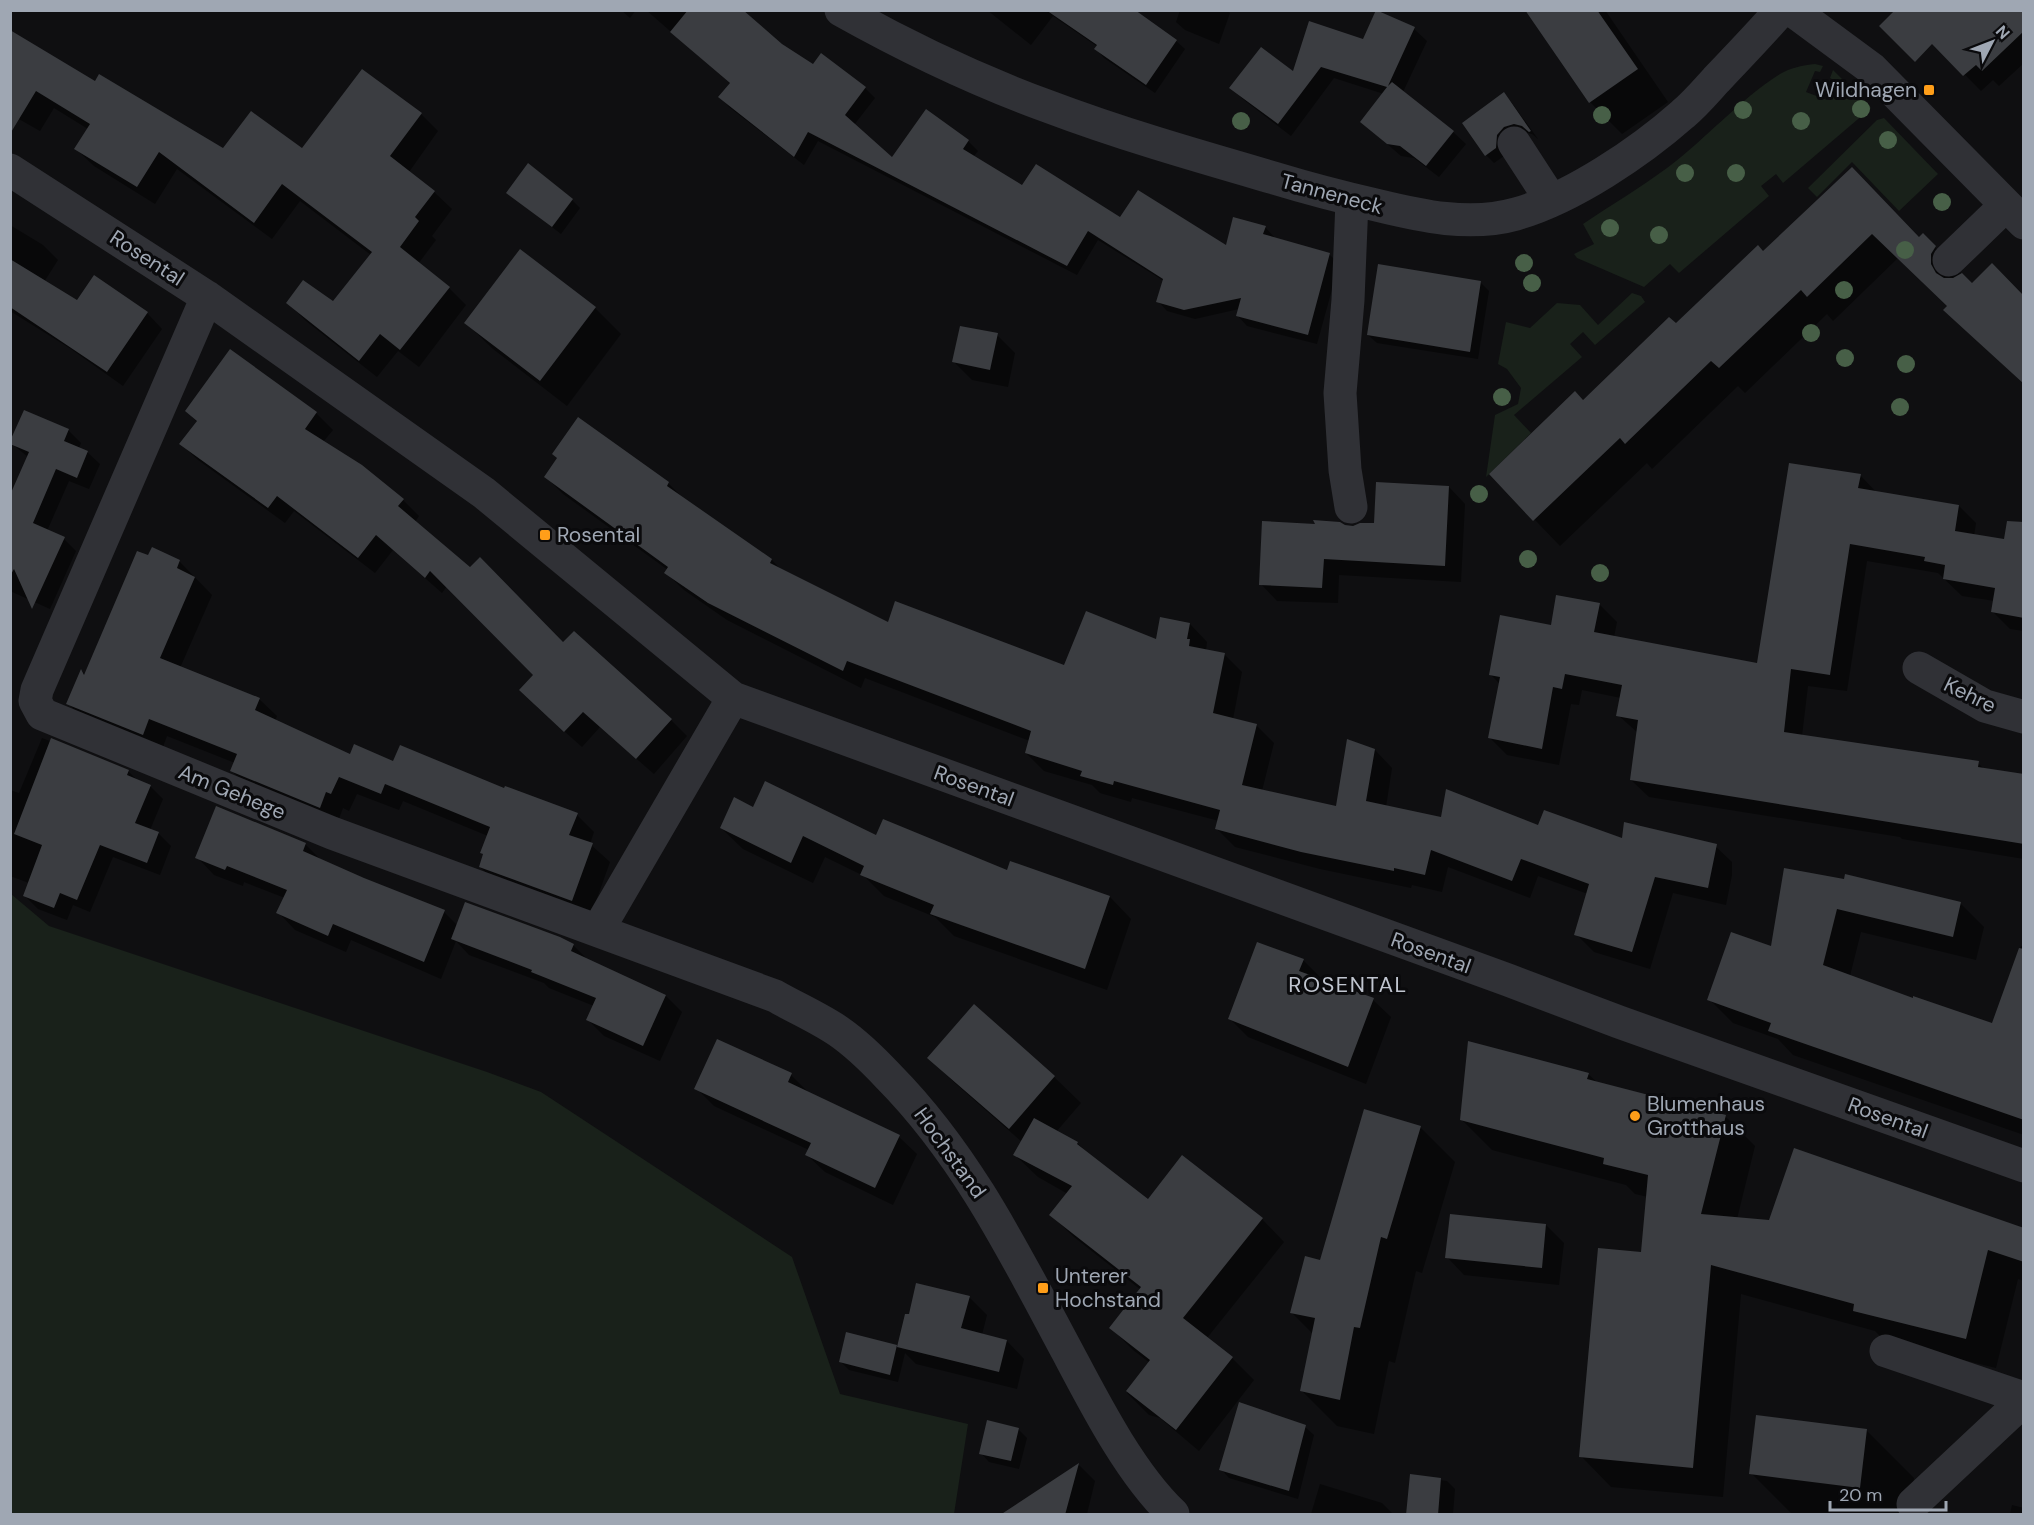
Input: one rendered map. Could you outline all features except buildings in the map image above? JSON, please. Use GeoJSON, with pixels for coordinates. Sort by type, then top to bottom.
{"type":"FeatureCollection","features":[{"type":"Feature","properties":{"kind":"street","name":"Tanneneck"},"geometry":{"type":"LineString","coordinates":[[841,10],[930,56],[1047,107],[1200,158],[1352,201],[1408,214],[1491,220],[1518,214],[1551,200],[1589,181],[1646,143],[1685,113],[1782,10]]}},
{"type":"Feature","properties":{"kind":"street"},"geometry":{"type":"LineString","coordinates":[[1792,10],[1872,69],[2014,214],[1949,260]]}},
{"type":"Feature","properties":{"kind":"street"},"geometry":{"type":"LineString","coordinates":[[1514,143],[1551,200]]}},
{"type":"Feature","properties":{"kind":"street","name":"Rosental"},"geometry":{"type":"LineString","coordinates":[[10,170],[207,297],[484,493],[733,698],[1619,1022],[2024,1166]]}},
{"type":"Feature","properties":{"kind":"street"},"geometry":{"type":"LineString","coordinates":[[1351,507],[1345,470],[1341,393],[1352,201]]}},
{"type":"Feature","properties":{"kind":"street","name":"Am Gehege"},"geometry":{"type":"LineString","coordinates":[[207,297],[37,690],[36,706],[42,714],[50,718],[332,833],[598,930]]}},
{"type":"Feature","properties":{"kind":"street","name":"Kehre"},"geometry":{"type":"LineString","coordinates":[[1918,668],[1985,706],[2024,717]]}},
{"type":"Feature","properties":{"kind":"street"},"geometry":{"type":"LineString","coordinates":[[598,930],[733,698]]}},
{"type":"Feature","properties":{"kind":"street","name":"Hochstand"},"geometry":{"type":"LineString","coordinates":[[598,930],[775,996],[838,1031],[884,1071],[939,1133],[969,1174],[997,1221],[1085,1389],[1146,1483],[1173,1515]]}},
{"type":"Feature","properties":{"kind":"street"},"geometry":{"type":"LineString","coordinates":[[1886,1351],[2019,1410],[1912,1504]]}},
{"type":"Feature","properties":{"kind":"shaded area"},"geometry":{"type":"Polygon","coordinates":[[[1815,64],[1823,66],[1820,72],[1815,71],[1806,92],[1827,100],[1835,81],[1830,78],[1833,70],[1871,108],[1783,183],[1776,174],[1761,186],[1769,196],[1679,273],[1670,264],[1644,287],[1577,258],[1574,254],[1594,244],[1583,224],[1667,168],[1765,84],[1788,70],[1815,64]]]}},
{"type":"Feature","properties":{"kind":"shaded area"},"geometry":{"type":"Polygon","coordinates":[[[1884,118],[1938,174],[1899,211],[1852,162],[1817,197],[1808,188],[1877,120],[1884,118]]]}},
{"type":"Feature","properties":{"kind":"shaded area"},"geometry":{"type":"Polygon","coordinates":[[[1632,293],[1641,296],[1645,302],[1595,345],[1583,332],[1570,344],[1582,357],[1514,415],[1531,433],[1486,477],[1495,415],[1518,404],[1521,388],[1507,369],[1498,364],[1506,322],[1530,328],[1557,303],[1580,305],[1598,325],[1632,293]]]}},
{"type":"Feature","properties":{"kind":"shaded area"},"geometry":{"type":"Polygon","coordinates":[[[11,894],[49,926],[541,1092],[792,1257],[840,1394],[968,1424],[954,1514],[11,1514],[11,894]]]}},
{"type":"Feature","properties":{"kind":"place","name":"Wildhagen"},"geometry":{"type":"Point","coordinates":[1929,90]}},
{"type":"Feature","properties":{"kind":"place","name":"Rosental"},"geometry":{"type":"Point","coordinates":[545,535]}},
{"type":"Feature","properties":{"kind":"place","name":"Blumenhaus Grotthaus"},"geometry":{"type":"Point","coordinates":[1635,1116]}},
{"type":"Feature","properties":{"kind":"place","name":"Unterer Hochstand"},"geometry":{"type":"Point","coordinates":[1043,1288]}},
{"type":"Feature","properties":{"kind":"district","name":"ROSENTAL"},"geometry":{"type":"Point","coordinates":[1348,984]}}]}
